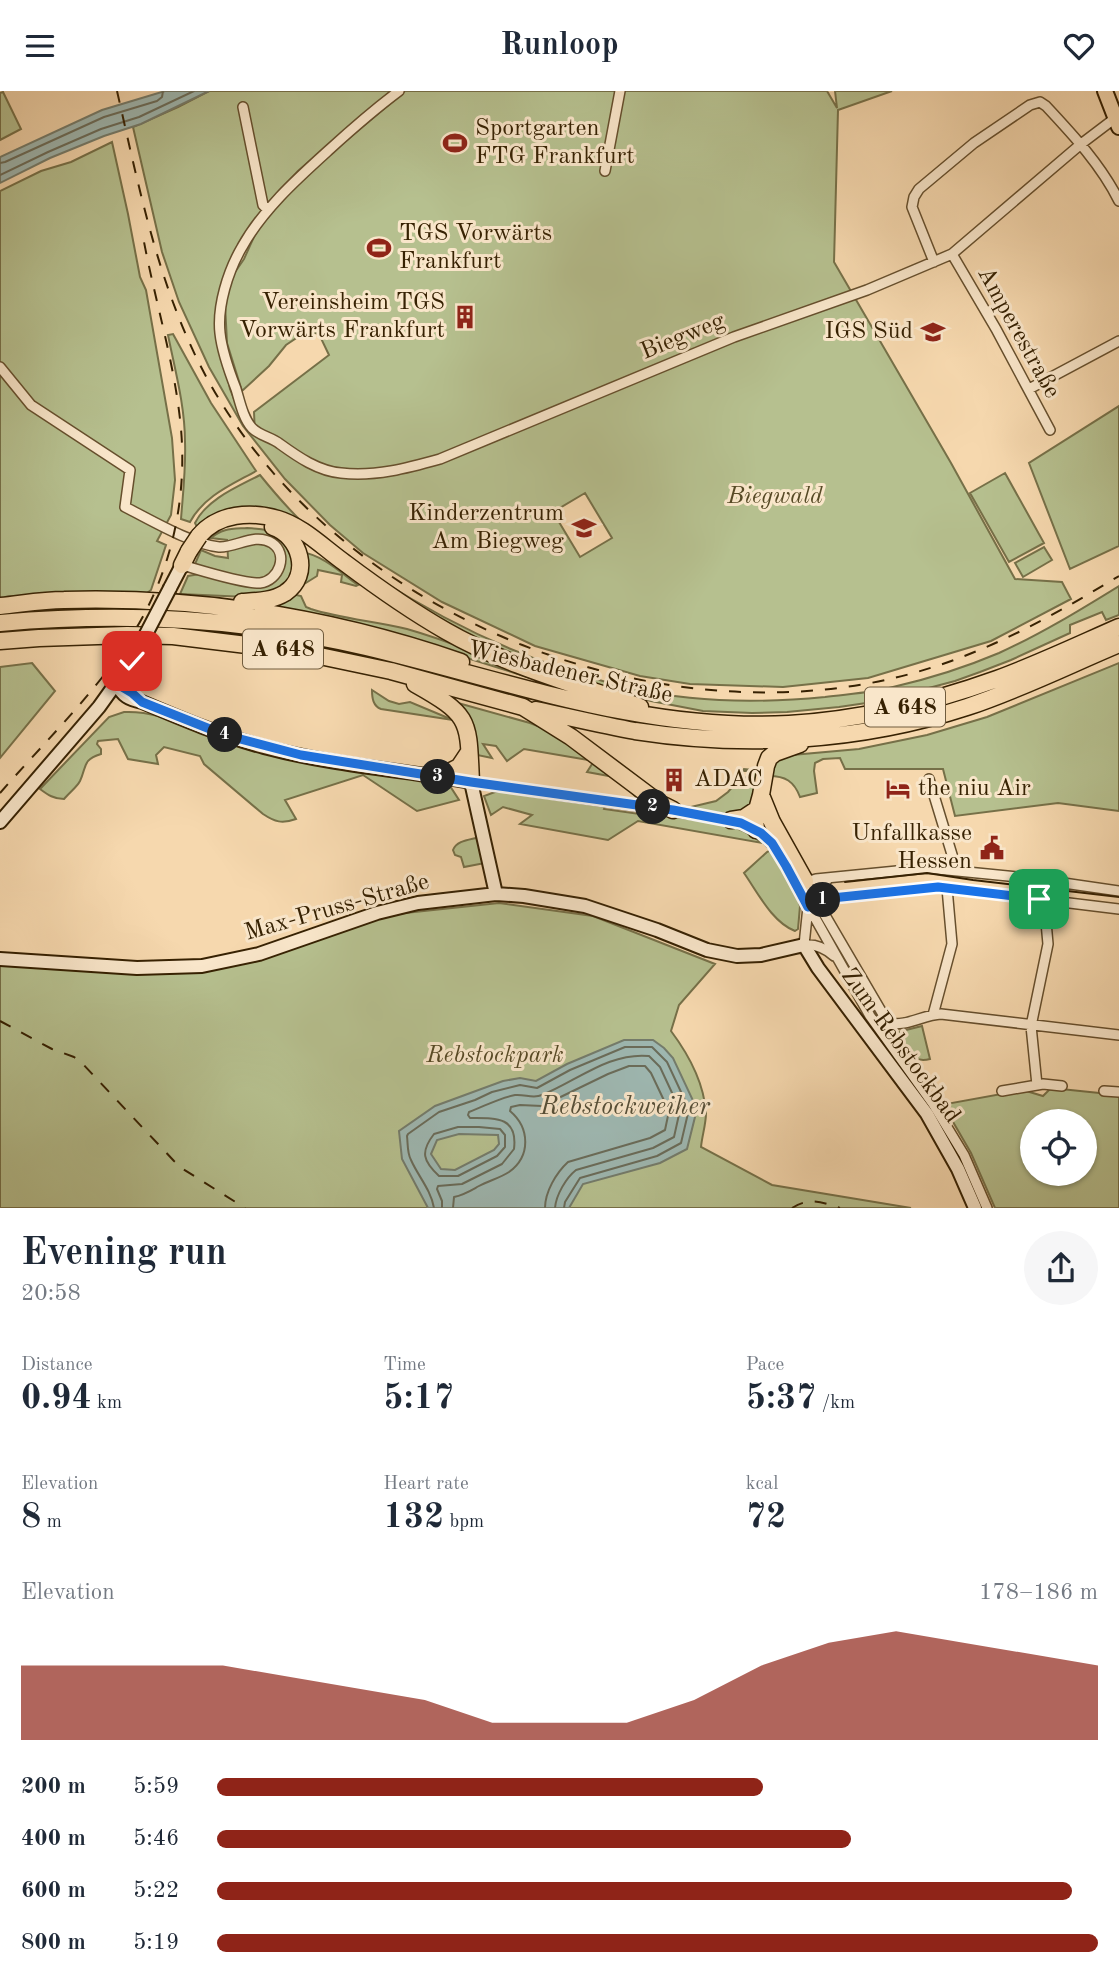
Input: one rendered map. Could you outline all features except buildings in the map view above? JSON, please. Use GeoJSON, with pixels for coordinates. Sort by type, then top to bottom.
{"type":"FeatureCollection","features":[{"type":"Feature","properties":{"kind":"highway"},"geometry":{"type":"LineString","coordinates":[[185,558],[199,536],[215,522],[234,516],[267,517],[285,521],[378,588],[462,640],[533,671],[678,720]]}},
{"type":"Feature","properties":{"kind":"highway"},"geometry":{"type":"LineString","coordinates":[[0,606],[62,600],[192,603],[258,601],[275,598],[292,587],[296,580],[300,565],[298,551],[285,533],[275,528],[260,525],[223,525],[199,536]]}},
{"type":"Feature","properties":{"kind":"highway"},"geometry":{"type":"LineString","coordinates":[[192,603],[276,614],[362,632],[474,666],[535,691]]}},
{"type":"Feature","properties":{"kind":"highway","name":"Wiesbadener Straße"},"geometry":{"type":"LineString","coordinates":[[0,623],[121,617],[188,619],[282,630],[366,647],[621,712],[730,724],[786,724],[844,718],[918,704],[997,679],[1119,627]]}},
{"type":"Feature","properties":{"kind":"highway","name":"A 648"},"geometry":{"type":"LineString","coordinates":[[0,641],[103,635],[173,636],[296,651],[391,671],[523,708]]}},
{"type":"Feature","properties":{"kind":"highway","name":"Wiesbadener Straße"},"geometry":{"type":"LineString","coordinates":[[523,708],[666,735],[731,739],[829,737],[966,708],[1118,645]]}},
{"type":"Feature","properties":{"kind":"highway"},"geometry":{"type":"LineString","coordinates":[[391,671],[458,712],[465,723],[480,791]]}},
{"type":"Feature","properties":{"kind":"highway"},"geometry":{"type":"LineString","coordinates":[[523,708],[571,737],[659,803],[673,810]]}},
{"type":"Feature","properties":{"kind":"highway"},"geometry":{"type":"LineString","coordinates":[[756,830],[754,821],[766,766],[772,756],[790,747],[829,737]]}},
{"type":"Feature","properties":{"kind":"highway"},"geometry":{"type":"LineString","coordinates":[[439,777],[458,767],[470,748]]}},
{"type":"Feature","properties":{"kind":"highway"},"geometry":{"type":"LineString","coordinates":[[731,820],[744,818],[759,803]]}},
{"type":"Feature","properties":{"kind":"highway"},"geometry":{"type":"LineString","coordinates":[[759,803],[772,822],[803,886]]}},
{"type":"Feature","properties":{"kind":"main road"},"geometry":{"type":"LineString","coordinates":[[1105,91],[1118,122]]}},
{"type":"Feature","properties":{"kind":"main road"},"geometry":{"type":"LineString","coordinates":[[0,822],[117,684],[132,661],[185,558]]}},
{"type":"Feature","properties":{"kind":"main road"},"geometry":{"type":"LineString","coordinates":[[117,684],[132,693],[138,701]]}},
{"type":"Feature","properties":{"kind":"main road"},"geometry":{"type":"LineString","coordinates":[[99,708],[138,701],[225,735],[264,747],[439,777],[480,791],[496,894]]}},
{"type":"Feature","properties":{"kind":"main road","name":"Max-Pruss-Straße"},"geometry":{"type":"LineString","coordinates":[[0,959],[137,968],[202,967],[259,954],[377,913],[418,903],[496,894],[524,895],[585,906],[636,922],[706,950],[737,956],[761,955],[804,945]]}},
{"type":"Feature","properties":{"kind":"main road","name":"Zum Rebstockbad"},"geometry":{"type":"LineString","coordinates":[[804,945],[818,968],[927,1114],[958,1169],[975,1208]]}},
{"type":"Feature","properties":{"kind":"street","name":"Biegweg"},"geometry":{"type":"LineString","coordinates":[[399,91],[303,174],[268,210],[240,249],[226,286],[222,307],[220,332],[228,367],[247,421],[260,434],[292,453],[322,469],[340,473],[390,472],[440,459],[722,342],[847,298],[952,254],[1081,144],[1118,122]]}},
{"type":"Feature","properties":{"kind":"street"},"geometry":{"type":"LineString","coordinates":[[605,171],[620,91]]}},
{"type":"Feature","properties":{"kind":"street"},"geometry":{"type":"LineString","coordinates":[[934,262],[912,207],[919,188],[974,143],[1030,105],[1040,102],[1046,106],[1081,144],[1109,181],[1119,201]]}},
{"type":"Feature","properties":{"kind":"street"},"geometry":{"type":"LineString","coordinates":[[243,107],[263,205],[268,210]]}},
{"type":"Feature","properties":{"kind":"street","name":"Amperestraße"},"geometry":{"type":"LineString","coordinates":[[952,254],[1050,430]]}},
{"type":"Feature","properties":{"kind":"street"},"geometry":{"type":"LineString","coordinates":[[1029,389],[1119,341]]}},
{"type":"Feature","properties":{"kind":"street"},"geometry":{"type":"LineString","coordinates":[[0,367],[31,405],[130,470],[125,507],[184,536],[215,546],[265,540],[276,547],[281,560],[274,578],[258,583],[185,558]]}},
{"type":"Feature","properties":{"kind":"street"},"geometry":{"type":"LineString","coordinates":[[929,779],[957,870]]}},
{"type":"Feature","properties":{"kind":"street"},"geometry":{"type":"LineString","coordinates":[[480,791],[673,810],[731,820],[756,830],[768,839],[803,886],[888,1023],[899,1025],[933,1014],[1119,1035]]}},
{"type":"Feature","properties":{"kind":"street"},"geometry":{"type":"LineString","coordinates":[[803,886],[829,878],[928,868],[1119,891]]}},
{"type":"Feature","properties":{"kind":"street"},"geometry":{"type":"LineString","coordinates":[[829,878],[824,883],[823,891],[832,898]]}},
{"type":"Feature","properties":{"kind":"street"},"geometry":{"type":"LineString","coordinates":[[813,904],[832,898],[947,888],[1119,909]]}},
{"type":"Feature","properties":{"kind":"street"},"geometry":{"type":"LineString","coordinates":[[933,1014],[952,944],[947,888]]}},
{"type":"Feature","properties":{"kind":"street"},"geometry":{"type":"LineString","coordinates":[[1037,1085],[1031,1025],[1048,944],[1044,899]]}},
{"type":"Feature","properties":{"kind":"street"},"geometry":{"type":"LineString","coordinates":[[813,904],[804,945],[822,947],[839,961]]}},
{"type":"Feature","properties":{"kind":"street"},"geometry":{"type":"LineString","coordinates":[[813,904],[839,961],[870,1016],[933,1104],[964,1155],[987,1208]]}},
{"type":"Feature","properties":{"kind":"street"},"geometry":{"type":"LineString","coordinates":[[1002,1091],[1037,1085],[1062,1086]]}},
{"type":"Feature","properties":{"kind":"street"},"geometry":{"type":"LineString","coordinates":[[1104,1091],[1119,1092]]}},
{"type":"Feature","properties":{"kind":"green space","name":"Biegwald"},"geometry":{"type":"Polygon","coordinates":[[[209,91],[392,91],[298,171],[268,204],[230,271],[220,300],[220,338],[230,389],[243,421],[255,435],[254,412],[329,355],[319,334],[307,331],[286,345],[269,366],[242,391],[227,343],[225,304],[233,275],[244,259],[258,228],[284,197],[309,172],[405,91],[827,91],[837,108],[835,91],[892,91],[838,110],[834,262],[1015,579],[1062,582],[1071,599],[991,641],[868,678],[783,687],[690,684],[640,676],[535,646],[442,602],[363,553],[330,525],[285,479],[243,426],[209,367],[179,302],[162,252],[133,127],[209,91]],[[585,493],[553,512],[580,557],[612,538],[585,493]]]}},
{"type":"Feature","properties":{"kind":"green space"},"geometry":{"type":"Polygon","coordinates":[[[3,92],[21,129],[0,140],[0,93],[3,92]]]}},
{"type":"Feature","properties":{"kind":"green space"},"geometry":{"type":"Polygon","coordinates":[[[112,142],[140,277],[146,290],[172,438],[175,480],[171,515],[157,541],[166,545],[151,590],[147,593],[0,598],[0,191],[112,142]]]}},
{"type":"Feature","properties":{"kind":"green space"},"geometry":{"type":"Polygon","coordinates":[[[173,334],[211,403],[256,471],[210,498],[190,522],[181,519],[185,429],[168,335],[173,334]]]}},
{"type":"Feature","properties":{"kind":"green space"},"geometry":{"type":"Polygon","coordinates":[[[1119,406],[1119,546],[1070,569],[1029,463],[1119,406]]]}},
{"type":"Feature","properties":{"kind":"green space"},"geometry":{"type":"Polygon","coordinates":[[[1005,473],[1044,543],[1009,562],[970,493],[1005,473]]]}},
{"type":"Feature","properties":{"kind":"green space"},"geometry":{"type":"Polygon","coordinates":[[[260,475],[293,513],[322,539],[379,579],[439,614],[535,659],[601,681],[658,694],[754,701],[876,691],[933,676],[999,653],[1045,630],[1119,586],[1119,615],[1106,620],[1102,612],[1070,625],[1070,633],[1011,660],[955,681],[880,701],[787,712],[703,711],[651,701],[542,670],[426,614],[285,517],[197,527],[195,523],[200,515],[215,500],[260,475]]]}},
{"type":"Feature","properties":{"kind":"green space"},"geometry":{"type":"Polygon","coordinates":[[[247,528],[274,532],[287,546],[297,564],[285,589],[247,597],[180,594],[188,576],[200,574],[195,564],[201,550],[228,558],[227,540],[211,538],[223,531],[247,528]]]}},
{"type":"Feature","properties":{"kind":"green space"},"geometry":{"type":"Polygon","coordinates":[[[1044,547],[1052,560],[1023,577],[1015,563],[1044,547]]]}},
{"type":"Feature","properties":{"kind":"green space"},"geometry":{"type":"Polygon","coordinates":[[[302,552],[325,561],[358,585],[341,582],[342,575],[318,570],[317,576],[301,586],[302,552]]]}},
{"type":"Feature","properties":{"kind":"green space"},"geometry":{"type":"Polygon","coordinates":[[[292,594],[301,596],[306,607],[311,609],[407,629],[479,654],[550,684],[432,647],[265,605],[292,594]]]}},
{"type":"Feature","properties":{"kind":"green space"},"geometry":{"type":"Polygon","coordinates":[[[32,663],[55,691],[0,758],[0,667],[32,663]]]}},
{"type":"Feature","properties":{"kind":"green space"},"geometry":{"type":"Polygon","coordinates":[[[1119,663],[1119,811],[1058,803],[955,816],[943,769],[845,769],[840,758],[823,759],[815,763],[817,793],[800,797],[788,781],[769,776],[771,765],[781,756],[859,749],[927,735],[987,717],[1119,663]]]}},
{"type":"Feature","properties":{"kind":"green space"},"geometry":{"type":"Polygon","coordinates":[[[372,690],[389,701],[399,704],[410,702],[453,720],[378,708],[372,690]]]}},
{"type":"Feature","properties":{"kind":"green space"},"geometry":{"type":"Polygon","coordinates":[[[458,703],[530,723],[558,734],[657,805],[643,803],[614,777],[587,772],[594,761],[524,749],[507,761],[496,746],[483,744],[492,758],[477,755],[458,703]]]}},
{"type":"Feature","properties":{"kind":"green space"},"geometry":{"type":"Polygon","coordinates":[[[124,712],[152,715],[259,747],[448,783],[459,800],[417,811],[363,775],[285,800],[296,819],[279,821],[263,814],[204,764],[200,756],[164,747],[156,755],[158,764],[128,759],[118,739],[98,741],[101,754],[88,761],[79,783],[64,799],[51,796],[40,789],[109,717],[124,712]]]}},
{"type":"Feature","properties":{"kind":"green space"},"geometry":{"type":"Polygon","coordinates":[[[588,741],[677,806],[691,807],[716,801],[741,777],[749,778],[750,771],[743,771],[744,769],[757,773],[757,788],[750,807],[730,816],[681,809],[669,804],[588,741]]]}},
{"type":"Feature","properties":{"kind":"green space"},"geometry":{"type":"Polygon","coordinates":[[[507,791],[605,806],[604,809],[708,820],[736,828],[762,843],[638,821],[608,840],[520,824],[532,815],[503,807],[491,815],[484,796],[507,791]]]}},
{"type":"Feature","properties":{"kind":"green space"},"geometry":{"type":"Polygon","coordinates":[[[480,837],[485,863],[464,867],[461,857],[455,855],[453,850],[461,842],[480,837]]]}},
{"type":"Feature","properties":{"kind":"green space"},"geometry":{"type":"Polygon","coordinates":[[[771,850],[778,858],[800,906],[798,929],[795,931],[772,914],[744,873],[771,850]]]}},
{"type":"Feature","properties":{"kind":"green space","name":"Rebstockpark"},"geometry":{"type":"Polygon","coordinates":[[[499,903],[593,916],[715,964],[679,1005],[671,1031],[699,1080],[705,1102],[701,1147],[772,1185],[911,1208],[0,1208],[0,963],[201,971],[377,916],[499,903]]]}},
{"type":"Feature","properties":{"kind":"green space"},"geometry":{"type":"Polygon","coordinates":[[[922,1026],[930,1059],[919,1060],[911,1055],[895,1035],[922,1026]]]}},
{"type":"Feature","properties":{"kind":"green space"},"geometry":{"type":"Polygon","coordinates":[[[1051,1088],[1119,1095],[1119,1208],[995,1208],[971,1153],[945,1108],[946,1104],[1023,1090],[1043,1096],[1051,1088]]]}},
{"type":"Feature","properties":{"kind":"water"},"geometry":{"type":"Polygon","coordinates":[[[165,91],[209,91],[141,124],[50,158],[0,183],[0,157],[102,110],[165,91]]]}},
{"type":"Feature","properties":{"kind":"water","name":"Rebstockweiher"},"geometry":{"type":"Polygon","coordinates":[[[624,1040],[653,1040],[673,1058],[697,1109],[687,1149],[660,1163],[583,1184],[569,1208],[428,1208],[402,1159],[399,1131],[435,1106],[503,1081],[520,1078],[536,1081],[567,1064],[624,1040]],[[459,1134],[437,1140],[431,1154],[441,1169],[455,1170],[494,1150],[499,1144],[498,1135],[459,1134]]]}},
{"type":"Feature","properties":{"kind":"tram line"},"geometry":{"type":"LineString","coordinates":[[845,882],[927,873],[1119,897]]}},
{"type":"Feature","properties":{"kind":"railway"},"geometry":{"type":"LineString","coordinates":[[117,91],[145,210],[168,288],[182,326],[219,399],[273,473],[340,538],[416,592],[500,636],[589,667],[681,687],[774,692],[865,684],[900,677],[966,656],[1058,612],[1119,576]]}},
{"type":"Feature","properties":{"kind":"railway"},"geometry":{"type":"LineString","coordinates":[[0,793],[94,688],[127,643],[153,597],[170,548],[180,497],[180,419],[173,372],[142,231]]}},
{"type":"Feature","properties":{"kind":"railway"},"geometry":{"type":"LineString","coordinates":[[0,1021],[81,1062],[174,1161],[245,1208]]}},
{"type":"Feature","properties":{"kind":"railway"},"geometry":{"type":"LineString","coordinates":[[792,1208],[810,1202],[821,1202],[840,1208]]}},
{"type":"Feature","properties":{"kind":"place","name":"Sportgarten FTG Frankfurt"},"geometry":{"type":"Point","coordinates":[455,143]}},
{"type":"Feature","properties":{"kind":"place","name":"TGS Vorwärts Frankfurt"},"geometry":{"type":"Point","coordinates":[379,248]}},
{"type":"Feature","properties":{"kind":"place","name":"Vereinsheim TGS Vorwärts Frankfurt"},"geometry":{"type":"Point","coordinates":[465,317]}},
{"type":"Feature","properties":{"kind":"place","name":"IGS Süd"},"geometry":{"type":"Point","coordinates":[933,332]}},
{"type":"Feature","properties":{"kind":"place","name":"Kinderzentrum Am Biegweg"},"geometry":{"type":"Point","coordinates":[584,528]}},
{"type":"Feature","properties":{"kind":"place","name":"ADAC"},"geometry":{"type":"Point","coordinates":[674,780]}},
{"type":"Feature","properties":{"kind":"place","name":"the niu Air"},"geometry":{"type":"Point","coordinates":[898,789]}},
{"type":"Feature","properties":{"kind":"place","name":"Unfallkasse Hessen"},"geometry":{"type":"Point","coordinates":[992,848]}},
{"type":"Feature","properties":{"kind":"route"},"geometry":{"type":"LineString","coordinates":[[132,661],[117,684],[142,702],[225,735],[264,747],[373,767],[679,811],[747,825],[768,839],[778,852],[808,907],[817,901],[832,898],[929,888],[1039,899]]}}]}
